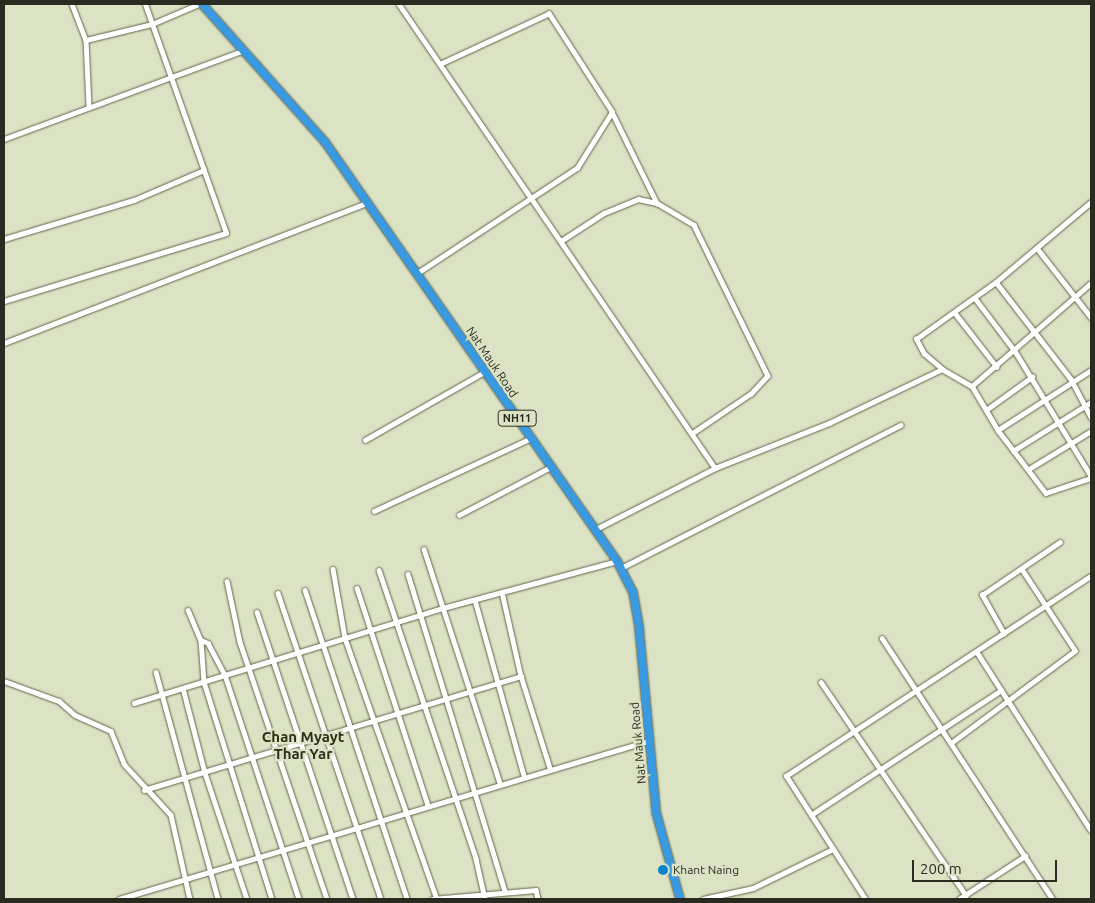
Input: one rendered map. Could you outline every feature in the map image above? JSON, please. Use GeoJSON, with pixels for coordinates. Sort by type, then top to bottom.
{"type":"FeatureCollection","features":[{"type":"Feature","properties":{"kind":"highway","name":"Nat Mauk Road"},"geometry":{"type":"LineString","coordinates":[[200,4],[244,50],[325,142],[419,272],[484,372],[596,529],[619,565],[633,592],[639,627],[656,812],[680,899]]}},
{"type":"Feature","properties":{"kind":"street"},"geometry":{"type":"LineString","coordinates":[[72,4],[86,40],[89,107]]}},
{"type":"Feature","properties":{"kind":"street"},"geometry":{"type":"LineString","coordinates":[[4,302],[226,233],[145,4]]}},
{"type":"Feature","properties":{"kind":"street"},"geometry":{"type":"LineString","coordinates":[[86,40],[152,24],[200,4]]}},
{"type":"Feature","properties":{"kind":"street"},"geometry":{"type":"LineString","coordinates":[[399,4],[715,468]]}},
{"type":"Feature","properties":{"kind":"street"},"geometry":{"type":"LineString","coordinates":[[441,64],[549,14],[612,112],[657,203]]}},
{"type":"Feature","properties":{"kind":"street"},"geometry":{"type":"LineString","coordinates":[[4,139],[244,50]]}},
{"type":"Feature","properties":{"kind":"street"},"geometry":{"type":"LineString","coordinates":[[419,272],[577,168],[612,112]]}},
{"type":"Feature","properties":{"kind":"street"},"geometry":{"type":"LineString","coordinates":[[4,239],[134,200],[204,170]]}},
{"type":"Feature","properties":{"kind":"street"},"geometry":{"type":"LineString","coordinates":[[4,341],[369,202]]}},
{"type":"Feature","properties":{"kind":"street"},"geometry":{"type":"LineString","coordinates":[[561,241],[626,202],[657,203],[694,225],[768,376],[751,394],[692,434]]}},
{"type":"Feature","properties":{"kind":"street"},"geometry":{"type":"LineString","coordinates":[[975,298],[1032,377],[1074,442],[1091,477],[1046,493],[998,430],[972,386],[942,369],[924,354],[916,339],[956,313],[975,298],[996,282],[1091,202]]}},
{"type":"Feature","properties":{"kind":"street"},"geometry":{"type":"LineString","coordinates":[[1037,248],[1091,316]]}},
{"type":"Feature","properties":{"kind":"street"},"geometry":{"type":"LineString","coordinates":[[996,282],[1037,332],[1071,379],[1091,417]]}},
{"type":"Feature","properties":{"kind":"street"},"geometry":{"type":"LineString","coordinates":[[972,386],[997,367],[1091,283]]}},
{"type":"Feature","properties":{"kind":"street"},"geometry":{"type":"LineString","coordinates":[[956,313],[997,367]]}},
{"type":"Feature","properties":{"kind":"street"},"geometry":{"type":"LineString","coordinates":[[596,529],[715,468],[830,423],[942,369]]}},
{"type":"Feature","properties":{"kind":"street"},"geometry":{"type":"LineString","coordinates":[[998,430],[1046,399],[1071,379],[1091,370]]}},
{"type":"Feature","properties":{"kind":"street"},"geometry":{"type":"LineString","coordinates":[[365,440],[484,372]]}},
{"type":"Feature","properties":{"kind":"street"},"geometry":{"type":"LineString","coordinates":[[986,410],[1032,377]]}},
{"type":"Feature","properties":{"kind":"street"},"geometry":{"type":"LineString","coordinates":[[1013,451],[1091,402]]}},
{"type":"Feature","properties":{"kind":"street"},"geometry":{"type":"LineString","coordinates":[[134,703],[443,608],[502,592],[619,565],[900,425]]}},
{"type":"Feature","properties":{"kind":"street"},"geometry":{"type":"LineString","coordinates":[[1029,469],[1091,431]]}},
{"type":"Feature","properties":{"kind":"street"},"geometry":{"type":"LineString","coordinates":[[374,511],[531,438]]}},
{"type":"Feature","properties":{"kind":"street"},"geometry":{"type":"LineString","coordinates":[[459,515],[552,467]]}},
{"type":"Feature","properties":{"kind":"street"},"geometry":{"type":"LineString","coordinates":[[1004,634],[982,594],[1022,570],[1060,542]]}},
{"type":"Feature","properties":{"kind":"street"},"geometry":{"type":"LineString","coordinates":[[424,549],[500,783]]}},
{"type":"Feature","properties":{"kind":"street"},"geometry":{"type":"LineString","coordinates":[[333,569],[346,638],[435,899],[485,892],[536,890],[538,899]]}},
{"type":"Feature","properties":{"kind":"street"},"geometry":{"type":"LineString","coordinates":[[379,570],[423,709],[485,892],[485,899]]}},
{"type":"Feature","properties":{"kind":"street"},"geometry":{"type":"LineString","coordinates":[[951,743],[1075,650],[1022,570]]}},
{"type":"Feature","properties":{"kind":"street"},"geometry":{"type":"LineString","coordinates":[[408,574],[477,790],[505,891]]}},
{"type":"Feature","properties":{"kind":"street"},"geometry":{"type":"LineString","coordinates":[[865,899],[786,776],[1091,576]]}},
{"type":"Feature","properties":{"kind":"street"},"geometry":{"type":"LineString","coordinates":[[227,581],[248,668],[327,899]]}},
{"type":"Feature","properties":{"kind":"street"},"geometry":{"type":"LineString","coordinates":[[356,588],[428,805]]}},
{"type":"Feature","properties":{"kind":"street"},"geometry":{"type":"LineString","coordinates":[[305,590],[321,646],[407,899]]}},
{"type":"Feature","properties":{"kind":"street"},"geometry":{"type":"LineString","coordinates":[[502,592],[521,676],[550,768]]}},
{"type":"Feature","properties":{"kind":"street"},"geometry":{"type":"LineString","coordinates":[[278,593],[381,899]]}},
{"type":"Feature","properties":{"kind":"street"},"geometry":{"type":"LineString","coordinates":[[475,600],[495,685],[524,776]]}},
{"type":"Feature","properties":{"kind":"street"},"geometry":{"type":"LineString","coordinates":[[188,610],[201,640],[204,682],[232,765],[272,899]]}},
{"type":"Feature","properties":{"kind":"street"},"geometry":{"type":"LineString","coordinates":[[256,612],[303,745],[353,899]]}},
{"type":"Feature","properties":{"kind":"street"},"geometry":{"type":"LineString","coordinates":[[882,638],[1053,899]]}},
{"type":"Feature","properties":{"kind":"street"},"geometry":{"type":"LineString","coordinates":[[201,640],[208,643],[225,675],[255,758],[299,899]]}},
{"type":"Feature","properties":{"kind":"street"},"geometry":{"type":"LineString","coordinates":[[977,652],[1091,830]]}},
{"type":"Feature","properties":{"kind":"street"},"geometry":{"type":"LineString","coordinates":[[156,672],[182,779],[218,899]]}},
{"type":"Feature","properties":{"kind":"street"},"geometry":{"type":"LineString","coordinates":[[144,790],[374,724],[471,694],[521,676]]}},
{"type":"Feature","properties":{"kind":"street"},"geometry":{"type":"LineString","coordinates":[[4,681],[59,701],[74,715],[111,731],[124,764],[144,790],[171,815],[190,899]]}},
{"type":"Feature","properties":{"kind":"street"},"geometry":{"type":"LineString","coordinates":[[821,682],[966,895]]}},
{"type":"Feature","properties":{"kind":"street"},"geometry":{"type":"LineString","coordinates":[[183,688],[204,773],[247,899]]}},
{"type":"Feature","properties":{"kind":"street"},"geometry":{"type":"LineString","coordinates":[[811,815],[1001,690]]}},
{"type":"Feature","properties":{"kind":"street"},"geometry":{"type":"LineString","coordinates":[[119,899],[550,768],[648,741]]}},
{"type":"Feature","properties":{"kind":"street"},"geometry":{"type":"LineString","coordinates":[[703,899],[753,888],[833,850]]}},
{"type":"Feature","properties":{"kind":"street"},"geometry":{"type":"LineString","coordinates":[[959,899],[1025,856]]}},
{"type":"Feature","properties":{"kind":"place","name":"Khant Naing"},"geometry":{"type":"Point","coordinates":[663,870]}},
{"type":"Feature","properties":{"kind":"district","name":"Chan Myayt Thar Yar"},"geometry":{"type":"Point","coordinates":[303,744]}}]}
